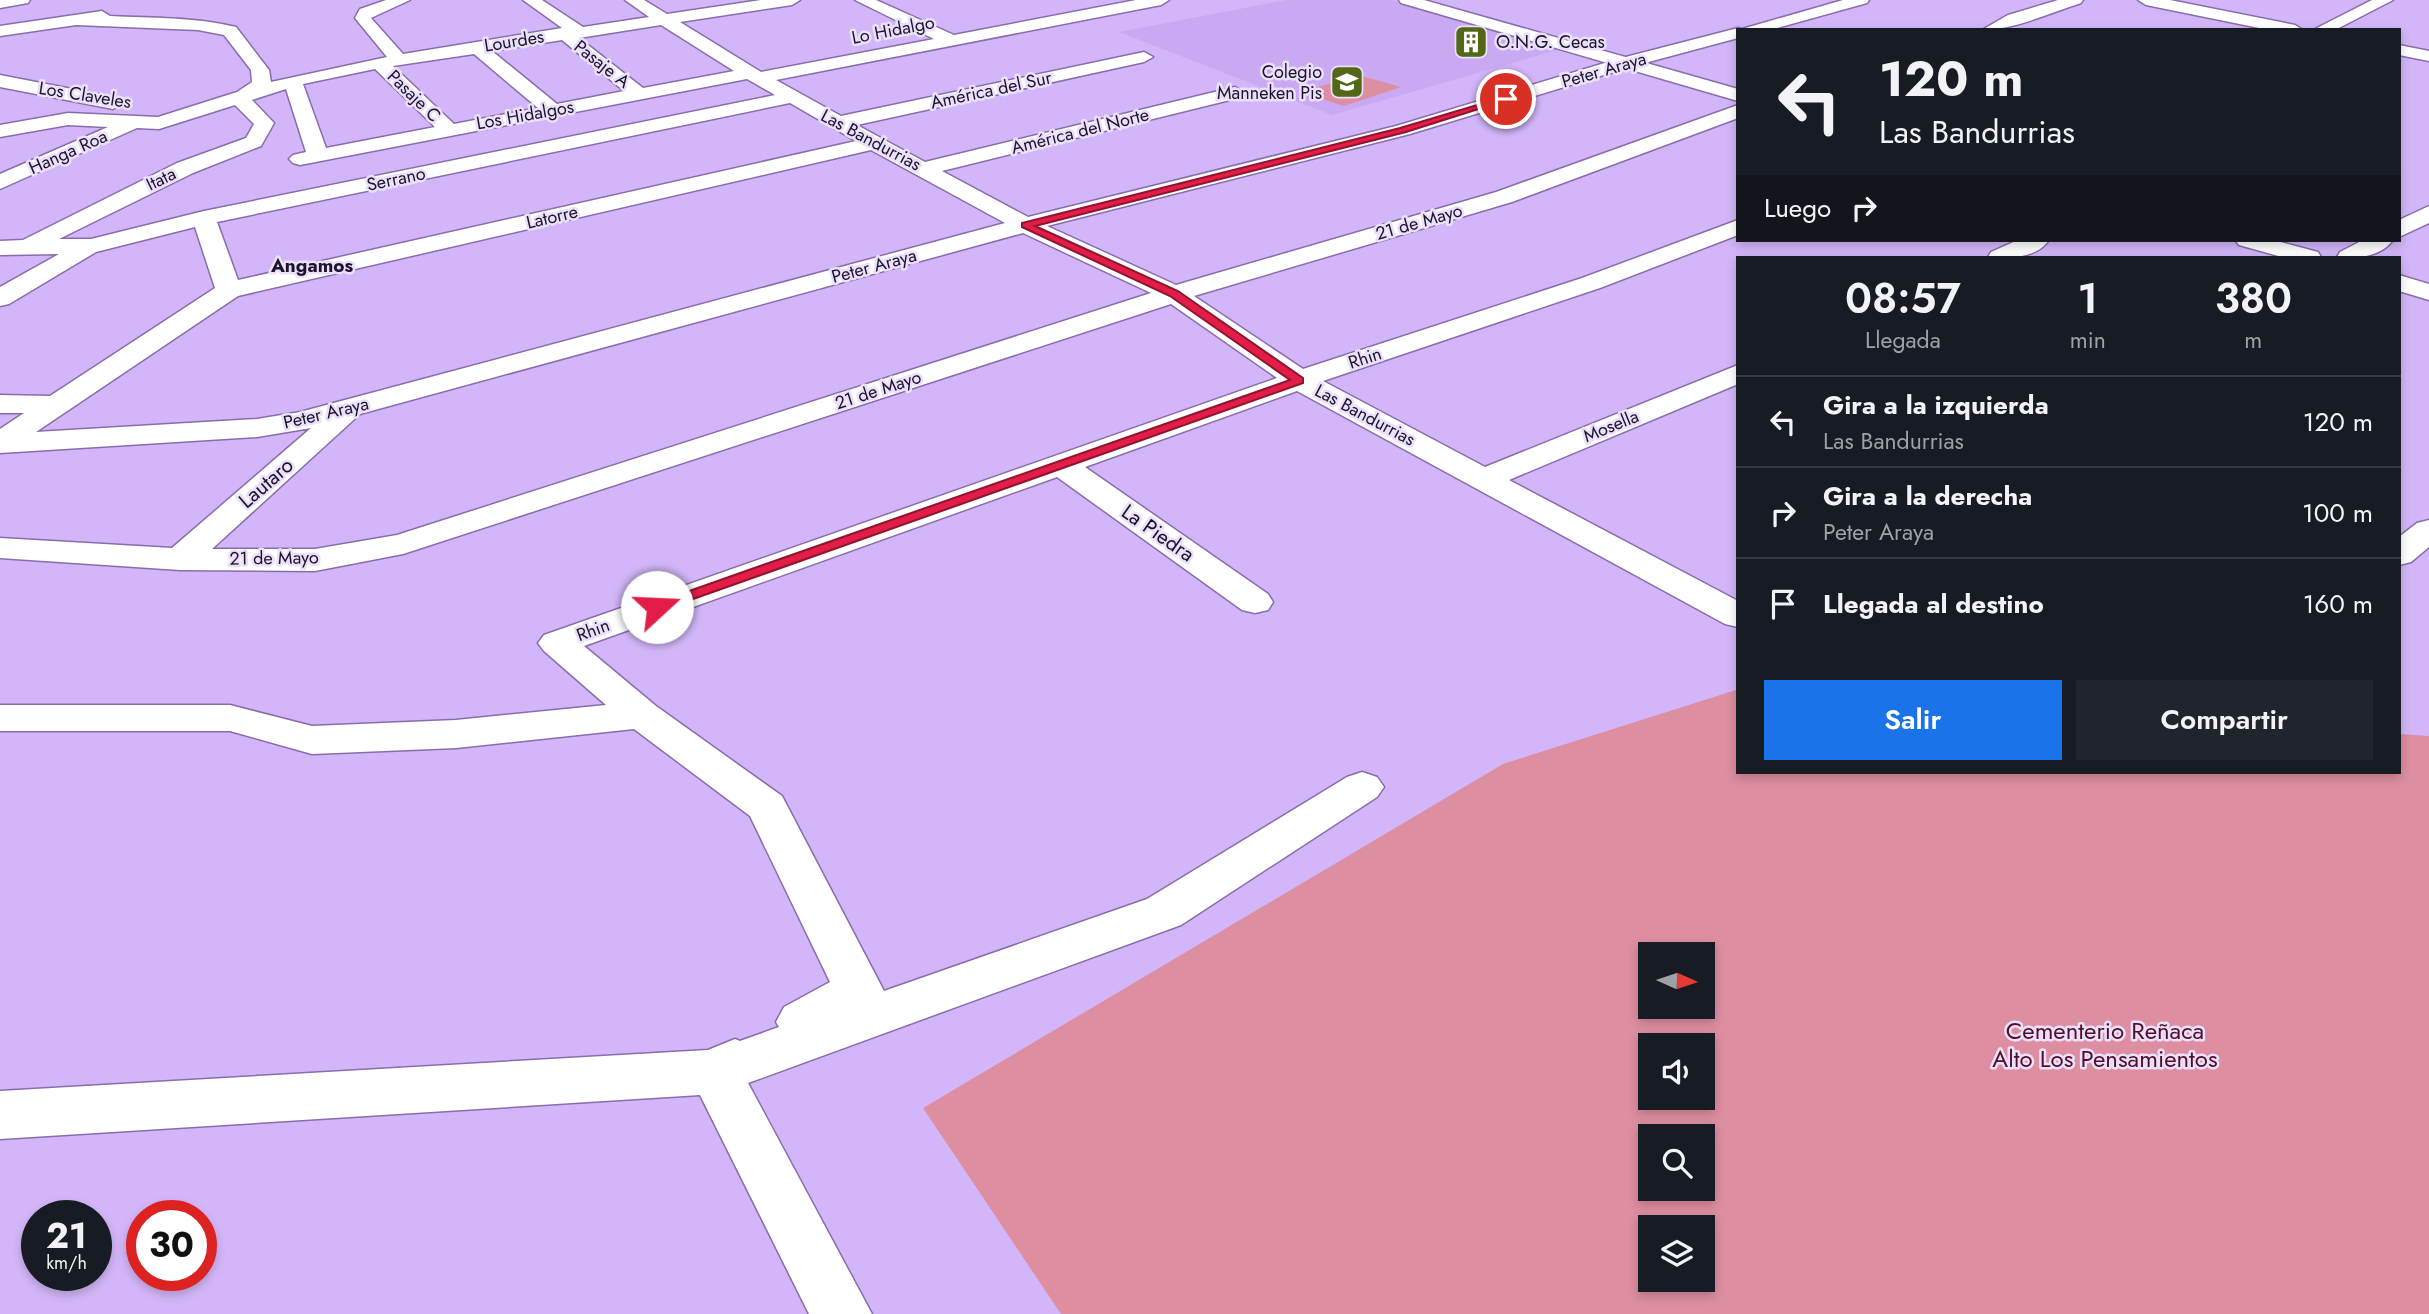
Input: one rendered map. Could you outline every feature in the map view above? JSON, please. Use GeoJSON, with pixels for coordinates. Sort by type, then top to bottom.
{"type":"FeatureCollection","features":[{"type":"Feature","properties":{"kind":"street"},"geometry":{"type":"LineString","coordinates":[[0,3],[22,0]]}},
{"type":"Feature","properties":{"kind":"street"},"geometry":{"type":"LineString","coordinates":[[398,59],[363,18],[366,12],[379,6],[402,0]]}},
{"type":"Feature","properties":{"kind":"street","name":"Pasaje A"},"geometry":{"type":"LineString","coordinates":[[531,0],[640,95]]}},
{"type":"Feature","properties":{"kind":"street","name":"Las Bandurrias"},"geometry":{"type":"LineString","coordinates":[[633,0],[754,76],[838,123],[1025,225],[1174,294],[1299,380],[1736,615]]}},
{"type":"Feature","properties":{"kind":"street","name":"Lourdes"},"geometry":{"type":"LineString","coordinates":[[136,122],[159,123],[293,81],[398,59],[792,0]]}},
{"type":"Feature","properties":{"kind":"street"},"geometry":{"type":"LineString","coordinates":[[863,0],[951,40]]}},
{"type":"Feature","properties":{"kind":"street","name":"Lo Hidalgo"},"geometry":{"type":"LineString","coordinates":[[754,76],[1161,0]]}},
{"type":"Feature","properties":{"kind":"street"},"geometry":{"type":"LineString","coordinates":[[1407,0],[1736,94]]}},
{"type":"Feature","properties":{"kind":"street"},"geometry":{"type":"LineString","coordinates":[[1756,28],[1861,0]]}},
{"type":"Feature","properties":{"kind":"street"},"geometry":{"type":"LineString","coordinates":[[1994,28],[2014,18],[2075,0]]}},
{"type":"Feature","properties":{"kind":"street"},"geometry":{"type":"LineString","coordinates":[[2146,0],[2285,28]]}},
{"type":"Feature","properties":{"kind":"street"},"geometry":{"type":"LineString","coordinates":[[2325,28],[2385,0]]}},
{"type":"Feature","properties":{"kind":"street"},"geometry":{"type":"LineString","coordinates":[[0,31],[171,6]]}},
{"type":"Feature","properties":{"kind":"street"},"geometry":{"type":"LineString","coordinates":[[76,20],[198,25],[230,31],[260,70],[262,84],[240,99]]}},
{"type":"Feature","properties":{"kind":"street","name":"Peter Araya"},"geometry":{"type":"LineString","coordinates":[[0,443],[257,428],[302,421],[1025,225],[1403,130],[1624,63],[1736,34]]}},
{"type":"Feature","properties":{"kind":"street"},"geometry":{"type":"LineString","coordinates":[[477,47],[552,110]]}},
{"type":"Feature","properties":{"kind":"street"},"geometry":{"type":"LineString","coordinates":[[2401,50],[2429,56]]}},
{"type":"Feature","properties":{"kind":"street","name":"América del Sur"},"geometry":{"type":"LineString","coordinates":[[838,123],[1144,58]]}},
{"type":"Feature","properties":{"kind":"street","name":"Pasaje C"},"geometry":{"type":"LineString","coordinates":[[379,63],[448,129]]}},
{"type":"Feature","properties":{"kind":"street","name":"Los Hidalgos"},"geometry":{"type":"LineString","coordinates":[[293,81],[309,158],[448,129],[754,76]]}},
{"type":"Feature","properties":{"kind":"street","name":"Los Claveles"},"geometry":{"type":"LineString","coordinates":[[0,81],[113,103],[213,107]]}},
{"type":"Feature","properties":{"kind":"street","name":"América del Norte"},"geometry":{"type":"LineString","coordinates":[[924,169],[1236,93]]}},
{"type":"Feature","properties":{"kind":"street","name":"Serrano"},"geometry":{"type":"LineString","coordinates":[[11,248],[91,246],[204,218],[792,97]]}},
{"type":"Feature","properties":{"kind":"street","name":"Itata"},"geometry":{"type":"LineString","coordinates":[[11,248],[185,168],[254,142],[264,123],[240,99]]}},
{"type":"Feature","properties":{"kind":"street","name":"21 de Mayo"},"geometry":{"type":"LineString","coordinates":[[0,548],[180,559],[315,560],[403,544],[1174,294],[1504,197],[1736,112]]}},
{"type":"Feature","properties":{"kind":"street"},"geometry":{"type":"LineString","coordinates":[[0,131],[68,120],[136,122]]}},
{"type":"Feature","properties":{"kind":"street","name":"Hanga Roa"},"geometry":{"type":"LineString","coordinates":[[0,183],[136,122]]}},
{"type":"Feature","properties":{"kind":"street","name":"Latorre"},"geometry":{"type":"LineString","coordinates":[[0,443],[229,290],[874,143]]}},
{"type":"Feature","properties":{"kind":"street"},"geometry":{"type":"LineString","coordinates":[[2401,229],[2429,214]]}},
{"type":"Feature","properties":{"kind":"street"},"geometry":{"type":"LineString","coordinates":[[204,218],[229,290]]}},
{"type":"Feature","properties":{"kind":"street","name":"Rhin"},"geometry":{"type":"LineString","coordinates":[[642,715],[556,643],[1299,380],[1591,283],[1736,228]]}},
{"type":"Feature","properties":{"kind":"street"},"geometry":{"type":"LineString","coordinates":[[2002,256],[2033,242]]}},
{"type":"Feature","properties":{"kind":"street"},"geometry":{"type":"LineString","coordinates":[[2254,242],[2305,256]]}},
{"type":"Feature","properties":{"kind":"street"},"geometry":{"type":"LineString","coordinates":[[2351,256],[2377,242]]}},
{"type":"Feature","properties":{"kind":"street"},"geometry":{"type":"LineString","coordinates":[[0,298],[91,246]]}},
{"type":"Feature","properties":{"kind":"street"},"geometry":{"type":"LineString","coordinates":[[2401,284],[2429,292]]}},
{"type":"Feature","properties":{"kind":"street","name":"Mosella"},"geometry":{"type":"LineString","coordinates":[[1484,479],[1736,375]]}},
{"type":"Feature","properties":{"kind":"street"},"geometry":{"type":"LineString","coordinates":[[0,404],[55,405]]}},
{"type":"Feature","properties":{"kind":"street","name":"Lautaro"},"geometry":{"type":"LineString","coordinates":[[180,559],[352,408]]}},
{"type":"Feature","properties":{"kind":"street","name":"La Piedra"},"geometry":{"type":"LineString","coordinates":[[1060,464],[1255,602]]}},
{"type":"Feature","properties":{"kind":"street"},"geometry":{"type":"LineString","coordinates":[[2401,553],[2429,530]]}},
{"type":"Feature","properties":{"kind":"street"},"geometry":{"type":"LineString","coordinates":[[0,718],[230,718],[312,740],[456,734],[642,715],[767,807],[859,990],[715,1072]]}},
{"type":"Feature","properties":{"kind":"street"},"geometry":{"type":"LineString","coordinates":[[0,1115],[715,1072],[1164,912],[1362,787]]}},
{"type":"Feature","properties":{"kind":"street"},"geometry":{"type":"LineString","coordinates":[[715,1072],[841,1314]]}},
{"type":"Feature","properties":{"kind":"shaded area","name":"Colegio Manneken Pis"},"geometry":{"type":"Polygon","coordinates":[[[1286,0],[1392,0],[1564,48],[1332,115],[1119,32],[1286,0]]]}},
{"type":"Feature","properties":{"kind":"green space"},"geometry":{"type":"Polygon","coordinates":[[[1358,75],[1401,87],[1344,106],[1301,92],[1358,75]]]}},
{"type":"Feature","properties":{"kind":"green space","name":"Cementerio Reñaca Alto Los Pensamientos"},"geometry":{"type":"Polygon","coordinates":[[[1736,690],[1736,774],[2401,774],[2401,734],[2429,736],[2429,1314],[1061,1314],[923,1108],[1503,764],[1736,690]]]}},
{"type":"Feature","properties":{"kind":"place","name":"O.N.G. Cecas"},"geometry":{"type":"Point","coordinates":[1471,42]}},
{"type":"Feature","properties":{"kind":"place","name":"Colegio Manneken Pis"},"geometry":{"type":"Point","coordinates":[1347,82]}},
{"type":"Feature","properties":{"kind":"district","name":"Angamos"},"geometry":{"type":"Point","coordinates":[312,265]}},
{"type":"Feature","properties":{"kind":"route"},"geometry":{"type":"LineString","coordinates":[[657,607],[1299,380],[1174,294],[1025,225],[1403,130],[1506,99]]}}]}
